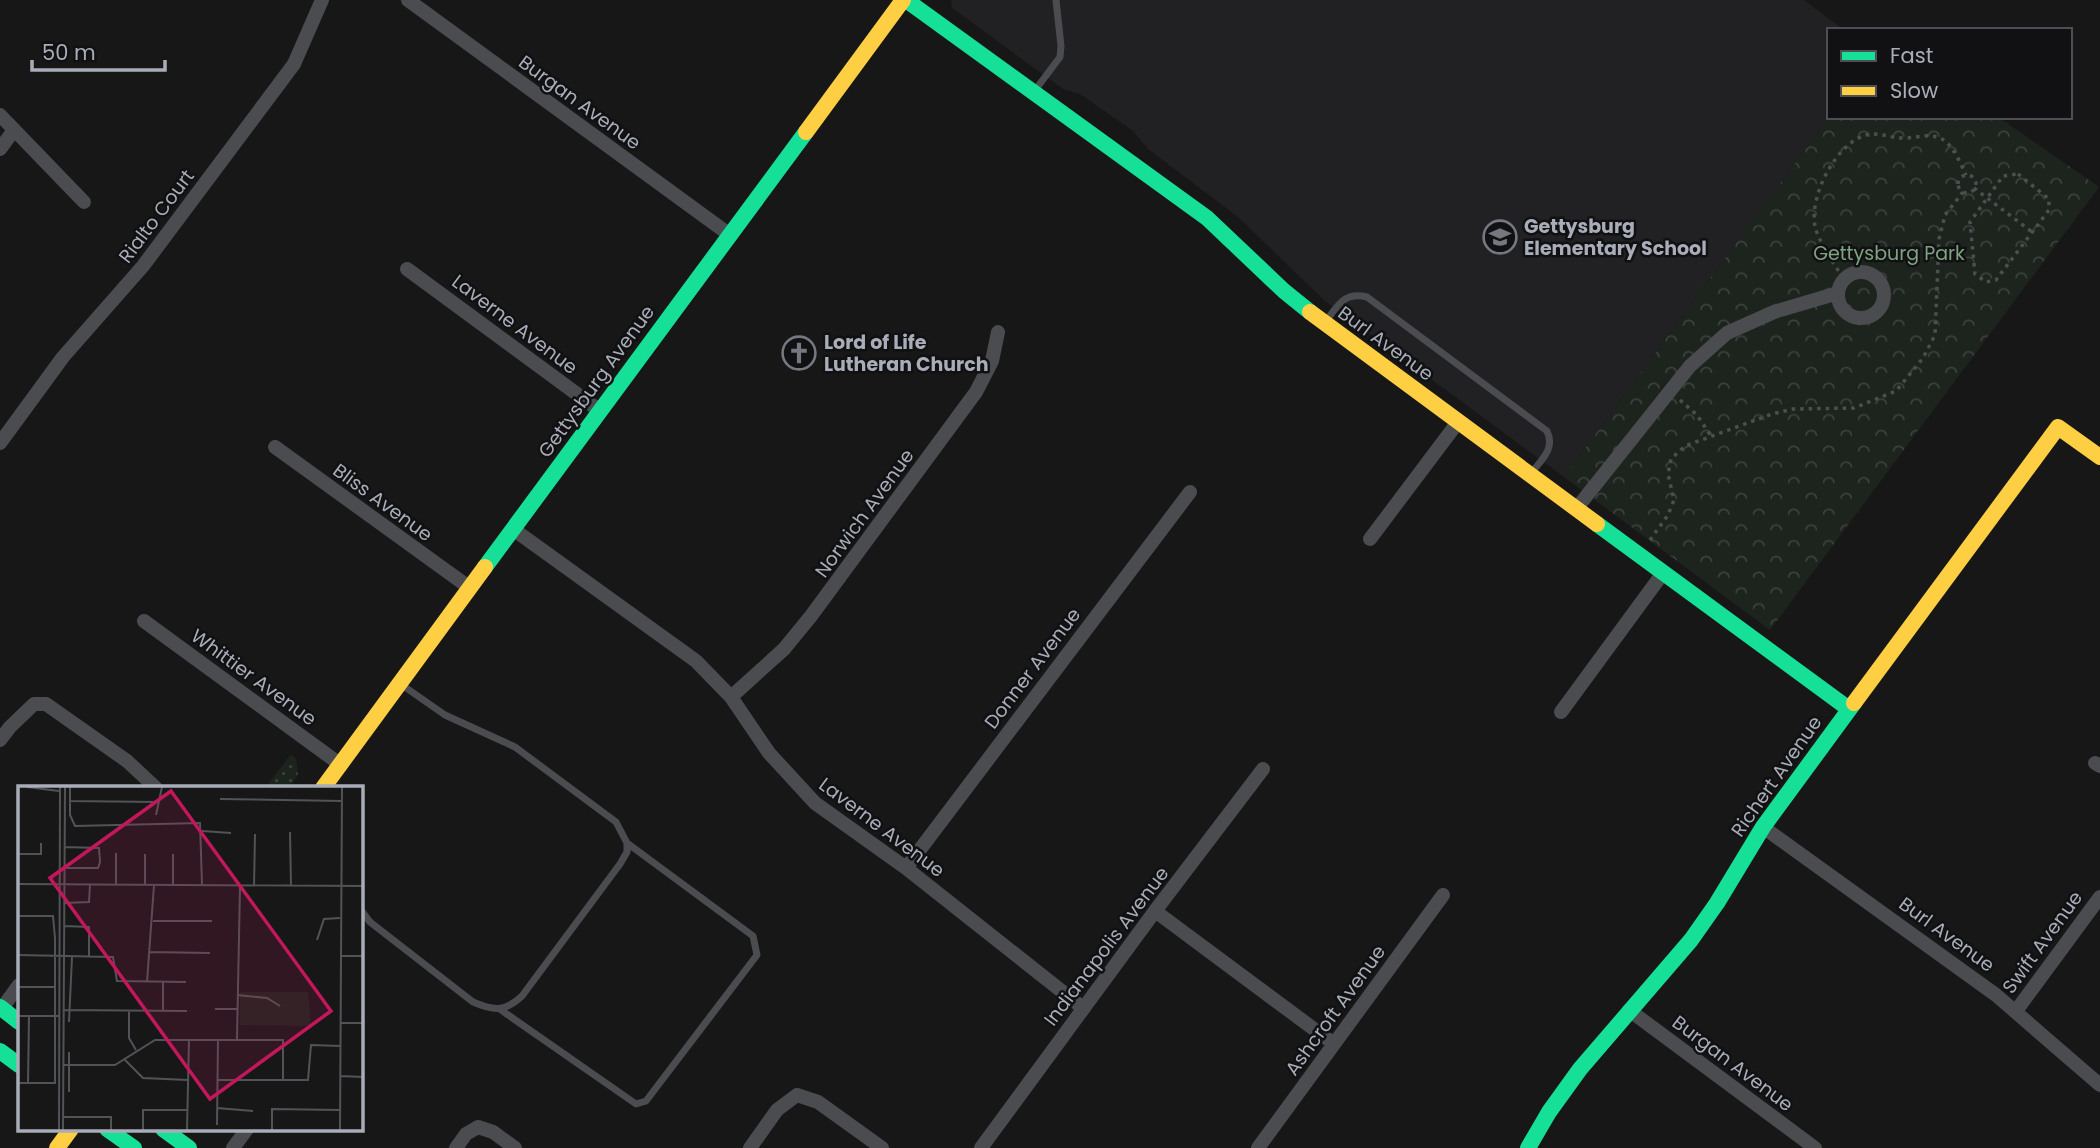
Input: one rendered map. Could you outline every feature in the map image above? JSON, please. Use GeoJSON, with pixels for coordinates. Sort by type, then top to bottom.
{"type":"FeatureCollection","features":[{"type":"Feature","properties":{"kind":"street","name":"Rialto Court"},"geometry":{"type":"LineString","coordinates":[[0,443],[63,357],[143,266],[294,64],[323,0]]}},
{"type":"Feature","properties":{"kind":"street","name":"Burgan Avenue"},"geometry":{"type":"LineString","coordinates":[[408,0],[730,235]]}},
{"type":"Feature","properties":{"kind":"street","name":"Gettysburg Avenue"},"geometry":{"type":"LineString","coordinates":[[325,786],[905,0]]}},
{"type":"Feature","properties":{"kind":"street","name":"Burl Avenue"},"geometry":{"type":"LineString","coordinates":[[905,0],[1208,218],[1284,291],[1324,323],[1849,709]]}},
{"type":"Feature","properties":{"kind":"street"},"geometry":{"type":"LineString","coordinates":[[0,115],[84,202]]}},
{"type":"Feature","properties":{"kind":"street"},"geometry":{"type":"LineString","coordinates":[[0,149],[14,130]]}},
{"type":"Feature","properties":{"kind":"street","name":"Laverne Avenue"},"geometry":{"type":"LineString","coordinates":[[407,269],[600,411]]}},
{"type":"Feature","properties":{"kind":"street"},"geometry":{"type":"LineString","coordinates":[[1576,509],[1690,366],[1727,333],[1841,286]]}},
{"type":"Feature","properties":{"kind":"street","name":"Norwich Avenue"},"geometry":{"type":"LineString","coordinates":[[731,697],[784,649],[953,424],[976,392],[992,361],[998,332]]}},
{"type":"Feature","properties":{"kind":"street"},"geometry":{"type":"LineString","coordinates":[[1370,539],[1458,422]]}},
{"type":"Feature","properties":{"kind":"street","name":"Richert Avenue"},"geometry":{"type":"LineString","coordinates":[[1528,1148],[1549,1112],[1580,1069],[1690,940],[1717,903],[1763,827],[2058,427],[2100,457]]}},
{"type":"Feature","properties":{"kind":"street","name":"Bliss Avenue"},"geometry":{"type":"LineString","coordinates":[[275,447],[470,588]]}},
{"type":"Feature","properties":{"kind":"street","name":"Donner Avenue"},"geometry":{"type":"LineString","coordinates":[[906,868],[1190,492]]}},
{"type":"Feature","properties":{"kind":"street","name":"Laverne Avenue"},"geometry":{"type":"LineString","coordinates":[[513,529],[696,661],[731,697],[769,753],[815,803],[906,868],[1083,1007]]}},
{"type":"Feature","properties":{"kind":"street"},"geometry":{"type":"LineString","coordinates":[[1561,712],[1663,573]]}},
{"type":"Feature","properties":{"kind":"street","name":"Whittier Avenue"},"geometry":{"type":"LineString","coordinates":[[144,621],[341,765]]}},
{"type":"Feature","properties":{"kind":"street"},"geometry":{"type":"LineString","coordinates":[[0,740],[34,704],[47,704],[127,761],[154,786]]}},
{"type":"Feature","properties":{"kind":"street","name":"Indianapolis Avenue"},"geometry":{"type":"LineString","coordinates":[[981,1148],[1083,1007],[1263,769]]}},
{"type":"Feature","properties":{"kind":"street","name":"Burl Avenue"},"geometry":{"type":"LineString","coordinates":[[1763,827],[2016,1011],[2100,1085]]}},
{"type":"Feature","properties":{"kind":"street","name":"Ashcroft Avenue"},"geometry":{"type":"LineString","coordinates":[[1258,1148],[1443,895]]}},
{"type":"Feature","properties":{"kind":"street","name":"Swift Avenue"},"geometry":{"type":"LineString","coordinates":[[2016,1011],[2100,897]]}},
{"type":"Feature","properties":{"kind":"street"},"geometry":{"type":"LineString","coordinates":[[1155,911],[1334,1044]]}},
{"type":"Feature","properties":{"kind":"street"},"geometry":{"type":"LineString","coordinates":[[18,986],[1,1008],[18,1020]]}},
{"type":"Feature","properties":{"kind":"street","name":"Burgan Avenue"},"geometry":{"type":"LineString","coordinates":[[1629,1010],[1815,1148]]}},
{"type":"Feature","properties":{"kind":"street"},"geometry":{"type":"LineString","coordinates":[[0,1051],[18,1064]]}},
{"type":"Feature","properties":{"kind":"street"},"geometry":{"type":"LineString","coordinates":[[750,1148],[777,1110],[797,1095],[818,1102],[881,1148]]}},
{"type":"Feature","properties":{"kind":"street"},"geometry":{"type":"LineString","coordinates":[[456,1148],[466,1134],[478,1127],[493,1132],[515,1148]]}},
{"type":"Feature","properties":{"kind":"street"},"geometry":{"type":"LineString","coordinates":[[57,1148],[70,1130]]}},
{"type":"Feature","properties":{"kind":"street"},"geometry":{"type":"LineString","coordinates":[[108,1130],[134,1148]]}},
{"type":"Feature","properties":{"kind":"street"},"geometry":{"type":"LineString","coordinates":[[164,1130],[190,1148]]}},
{"type":"Feature","properties":{"kind":"street"},"geometry":{"type":"LineString","coordinates":[[233,1148],[246,1130]]}},
{"type":"Feature","properties":{"kind":"lane"},"geometry":{"type":"LineString","coordinates":[[1034,93],[1060,57],[1056,0]]}},
{"type":"Feature","properties":{"kind":"lane"},"geometry":{"type":"LineString","coordinates":[[1324,323],[1338,305],[1355,294],[1367,297],[1547,431],[1551,440],[1549,450],[1530,475]]}},
{"type":"Feature","properties":{"kind":"lane"},"geometry":{"type":"LineString","coordinates":[[400,684],[445,715],[515,747],[616,822],[627,843],[753,936],[757,955],[646,1101],[636,1104],[501,1010]]}},
{"type":"Feature","properties":{"kind":"lane"},"geometry":{"type":"LineString","coordinates":[[362,912],[370,922],[473,1002],[489,1009],[501,1010],[522,996],[620,864],[627,852],[627,843]]}},
{"type":"Feature","properties":{"kind":"path"},"geometry":{"type":"LineString","coordinates":[[1841,286],[1815,226],[1818,192],[1830,166],[1844,147],[1863,136],[1881,134],[1896,138],[1917,138],[1930,135],[1943,140],[1951,148],[1966,175],[1974,178],[1975,188],[2032,232]]}},
{"type":"Feature","properties":{"kind":"path"},"geometry":{"type":"LineString","coordinates":[[2018,174],[2049,199],[2049,210],[2032,232],[1996,280],[1986,282],[1975,274],[1969,222],[2003,176],[2018,174]]}},
{"type":"Feature","properties":{"kind":"path"},"geometry":{"type":"LineString","coordinates":[[1966,175],[1958,182],[1959,188],[1963,192],[1970,192],[1975,188]]}},
{"type":"Feature","properties":{"kind":"path"},"geometry":{"type":"LineString","coordinates":[[1639,556],[1668,515],[1674,500],[1668,474],[1671,459],[1685,446],[1783,412],[1831,407],[1854,408],[1896,391],[1923,358],[1936,335],[1939,239],[1945,215],[1963,192]]}},
{"type":"Feature","properties":{"kind":"path"},"geometry":{"type":"LineString","coordinates":[[1671,391],[1697,415],[1711,436]]}},
{"type":"Feature","properties":{"kind":"shaded area","name":"Gettysburg Elementary School"},"geometry":{"type":"Polygon","coordinates":[[[951,0],[1804,0],[1841,28],[1827,28],[1828,119],[1564,477],[1326,302],[1238,217],[1148,149],[1133,131],[1080,94],[1063,89],[952,8],[951,0]]]}},
{"type":"Feature","properties":{"kind":"green space","name":"Gettysburg Park"},"geometry":{"type":"Polygon","coordinates":[[[1828,119],[2001,119],[2099,187],[1770,630],[1564,477],[1828,119]]]}},
{"type":"Feature","properties":{"kind":"green space"},"geometry":{"type":"Polygon","coordinates":[[[291,754],[296,759],[298,775],[290,786],[267,786],[291,754]]]}},
{"type":"Feature","properties":{"kind":"traffic: fast"},"geometry":{"type":"LineString","coordinates":[[906,0],[1207,218],[1310,312]]}},
{"type":"Feature","properties":{"kind":"traffic: fast"},"geometry":{"type":"LineString","coordinates":[[485,567],[806,132]]}},
{"type":"Feature","properties":{"kind":"traffic: fast"},"geometry":{"type":"LineString","coordinates":[[1597,524],[1849,709]]}},
{"type":"Feature","properties":{"kind":"traffic: fast"},"geometry":{"type":"LineString","coordinates":[[1528,1148],[1549,1112],[1580,1069],[1691,940],[1763,827],[1854,703]]}},
{"type":"Feature","properties":{"kind":"traffic: fast"},"geometry":{"type":"LineString","coordinates":[[0,1007],[18,1021]]}},
{"type":"Feature","properties":{"kind":"traffic: fast"},"geometry":{"type":"LineString","coordinates":[[0,1051],[18,1064]]}},
{"type":"Feature","properties":{"kind":"traffic: fast"},"geometry":{"type":"LineString","coordinates":[[108,1130],[134,1148]]}},
{"type":"Feature","properties":{"kind":"traffic: fast"},"geometry":{"type":"LineString","coordinates":[[164,1130],[189,1148]]}},
{"type":"Feature","properties":{"kind":"traffic: slow"},"geometry":{"type":"LineString","coordinates":[[806,132],[903,0]]}},
{"type":"Feature","properties":{"kind":"traffic: slow"},"geometry":{"type":"LineString","coordinates":[[1310,312],[1597,524]]}},
{"type":"Feature","properties":{"kind":"traffic: slow"},"geometry":{"type":"LineString","coordinates":[[1854,703],[2058,427],[2100,457]]}},
{"type":"Feature","properties":{"kind":"traffic: slow"},"geometry":{"type":"LineString","coordinates":[[324,786],[485,567]]}},
{"type":"Feature","properties":{"kind":"traffic: slow"},"geometry":{"type":"LineString","coordinates":[[57,1148],[70,1130]]}},
{"type":"Feature","properties":{"kind":"place","name":"Gettysburg Elementary School"},"geometry":{"type":"Point","coordinates":[1500,237]}},
{"type":"Feature","properties":{"kind":"place","name":"Lord of Life Lutheran Church"},"geometry":{"type":"Point","coordinates":[799,353]}}]}
